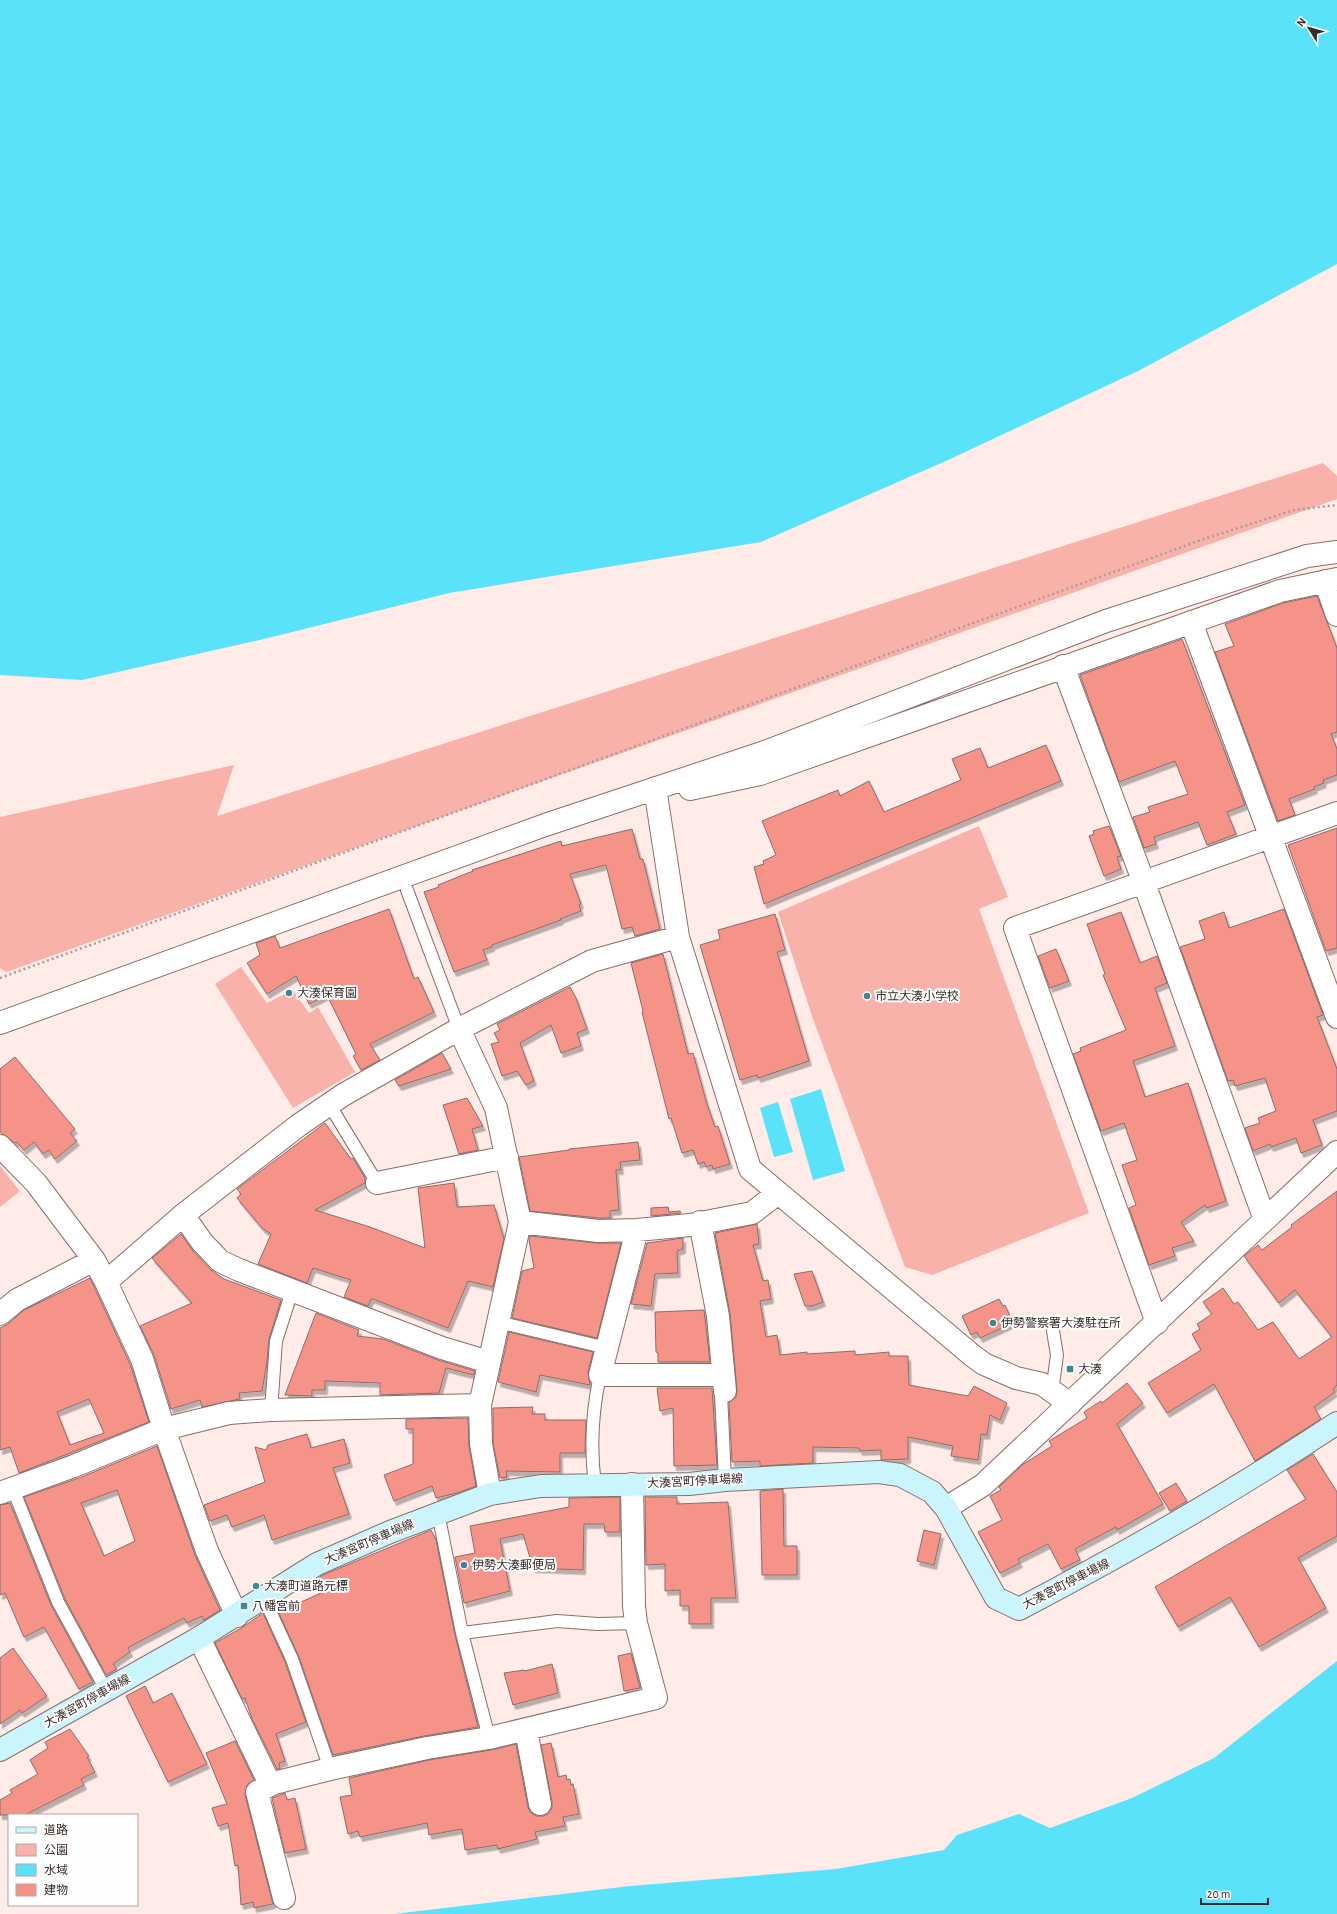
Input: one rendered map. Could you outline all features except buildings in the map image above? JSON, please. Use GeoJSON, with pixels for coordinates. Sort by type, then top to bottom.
{"type":"FeatureCollection","features":[{"type":"Feature","properties":{"kind":"main road","name":"大湊宮町停車場線"},"geometry":{"type":"LineString","coordinates":[[1,1748],[237,1616],[317,1564],[390,1532],[490,1494],[541,1486],[689,1484],[725,1480],[879,1472],[900,1475],[932,1492],[946,1508],[996,1598],[1019,1609],[1099,1567],[1266,1470],[1337,1423]]}},
{"type":"Feature","properties":{"kind":"street"},"geometry":{"type":"LineString","coordinates":[[0,1023],[545,825],[656,792],[1106,621],[1307,556],[1337,552]]}},
{"type":"Feature","properties":{"kind":"street"},"geometry":{"type":"LineString","coordinates":[[656,792],[760,774],[1063,666],[1280,591],[1331,580],[1337,615]]}},
{"type":"Feature","properties":{"kind":"street"},"geometry":{"type":"LineString","coordinates":[[1191,622],[1272,837],[1337,1017]]}},
{"type":"Feature","properties":{"kind":"street"},"geometry":{"type":"LineString","coordinates":[[1063,666],[1144,883],[1265,1220]]}},
{"type":"Feature","properties":{"kind":"street"},"geometry":{"type":"LineString","coordinates":[[656,792],[678,937],[750,1169],[973,1356],[984,1364],[1016,1378],[1042,1384],[1070,1404]]}},
{"type":"Feature","properties":{"kind":"street"},"geometry":{"type":"LineString","coordinates":[[1157,1323],[1014,928],[1144,883],[1337,813]]}},
{"type":"Feature","properties":{"kind":"street"},"geometry":{"type":"LineString","coordinates":[[106,1282],[183,1215],[299,1125],[329,1104],[459,1029],[592,960],[678,937]]}},
{"type":"Feature","properties":{"kind":"street"},"geometry":{"type":"LineString","coordinates":[[459,1029],[496,1108],[520,1222],[480,1405],[481,1444],[490,1494]]}},
{"type":"Feature","properties":{"kind":"street"},"geometry":{"type":"LineString","coordinates":[[0,1146],[36,1183],[94,1260],[106,1282],[142,1359],[164,1429],[207,1551],[237,1616]]}},
{"type":"Feature","properties":{"kind":"street"},"geometry":{"type":"LineString","coordinates":[[946,1508],[983,1485],[1157,1323],[1337,1152]]}},
{"type":"Feature","properties":{"kind":"street"},"geometry":{"type":"LineString","coordinates":[[377,1183],[507,1157]]}},
{"type":"Feature","properties":{"kind":"street"},"geometry":{"type":"LineString","coordinates":[[520,1222],[598,1231],[637,1230],[700,1222],[752,1213],[778,1193]]}},
{"type":"Feature","properties":{"kind":"street"},"geometry":{"type":"LineString","coordinates":[[183,1215],[202,1242],[220,1261],[292,1291],[442,1348],[489,1362]]}},
{"type":"Feature","properties":{"kind":"street"},"geometry":{"type":"LineString","coordinates":[[637,1230],[600,1375],[724,1383],[718,1316],[700,1222]]}},
{"type":"Feature","properties":{"kind":"street"},"geometry":{"type":"LineString","coordinates":[[0,1314],[17,1300],[94,1260]]}},
{"type":"Feature","properties":{"kind":"street"},"geometry":{"type":"LineString","coordinates":[[4,1490],[164,1429],[229,1413],[271,1410],[480,1405]]}},
{"type":"Feature","properties":{"kind":"street"},"geometry":{"type":"LineString","coordinates":[[284,1898],[257,1792],[274,1783],[330,1769],[427,1748],[489,1738],[526,1730],[656,1698],[636,1623],[634,1606],[632,1484]]}},
{"type":"Feature","properties":{"kind":"street"},"geometry":{"type":"LineString","coordinates":[[199,1638],[269,1782],[274,1783]]}},
{"type":"Feature","properties":{"kind":"street"},"geometry":{"type":"LineString","coordinates":[[526,1730],[540,1804]]}},
{"type":"Feature","properties":{"kind":"lane"},"geometry":{"type":"LineString","coordinates":[[407,890],[459,1029]]}},
{"type":"Feature","properties":{"kind":"lane"},"geometry":{"type":"LineString","coordinates":[[329,1104],[377,1183]]}},
{"type":"Feature","properties":{"kind":"lane"},"geometry":{"type":"LineString","coordinates":[[271,1410],[276,1341],[292,1291]]}},
{"type":"Feature","properties":{"kind":"lane"},"geometry":{"type":"LineString","coordinates":[[498,1322],[607,1348]]}},
{"type":"Feature","properties":{"kind":"lane"},"geometry":{"type":"LineString","coordinates":[[1052,1392],[1057,1355],[1053,1331]]}},
{"type":"Feature","properties":{"kind":"lane"},"geometry":{"type":"LineString","coordinates":[[595,1485],[592,1460],[592,1433],[594,1406],[600,1375]]}},
{"type":"Feature","properties":{"kind":"lane"},"geometry":{"type":"LineString","coordinates":[[724,1383],[721,1393],[725,1480]]}},
{"type":"Feature","properties":{"kind":"lane"},"geometry":{"type":"LineString","coordinates":[[4,1490],[58,1602],[106,1690]]}},
{"type":"Feature","properties":{"kind":"lane"},"geometry":{"type":"LineString","coordinates":[[438,1513],[462,1633],[489,1738]]}},
{"type":"Feature","properties":{"kind":"lane"},"geometry":{"type":"LineString","coordinates":[[264,1598],[292,1659],[330,1769]]}},
{"type":"Feature","properties":{"kind":"lane"},"geometry":{"type":"LineString","coordinates":[[462,1633],[557,1621],[598,1624],[636,1623]]}},
{"type":"Feature","properties":{"kind":"path"},"geometry":{"type":"LineString","coordinates":[[0,978],[1201,540],[1294,510],[1337,505]]}},
{"type":"Feature","properties":{"kind":"green space"},"geometry":{"type":"Polygon","coordinates":[[[1323,463],[1337,476],[1337,499],[6,972],[0,968],[0,817],[234,765],[217,816],[1323,463]]]}},
{"type":"Feature","properties":{"kind":"green space"},"geometry":{"type":"Polygon","coordinates":[[[979,826],[1008,897],[979,909],[1089,1213],[932,1275],[905,1267],[813,1019],[778,912],[979,826]]]}},
{"type":"Feature","properties":{"kind":"green space"},"geometry":{"type":"Polygon","coordinates":[[[241,967],[267,1003],[293,990],[309,1013],[318,1007],[355,1072],[293,1108],[215,984],[241,967]]]}},
{"type":"Feature","properties":{"kind":"green space"},"geometry":{"type":"Polygon","coordinates":[[[0,1166],[20,1191],[0,1207],[0,1166]]]}},
{"type":"Feature","properties":{"kind":"water"},"geometry":{"type":"Polygon","coordinates":[[[0,0],[1337,0],[1337,264],[1140,370],[948,460],[761,542],[449,593],[264,639],[82,680],[0,675],[0,0]]]}},
{"type":"Feature","properties":{"kind":"water"},"geometry":{"type":"Polygon","coordinates":[[[821,1089],[845,1171],[813,1180],[790,1099],[821,1089]]]}},
{"type":"Feature","properties":{"kind":"water"},"geometry":{"type":"Polygon","coordinates":[[[778,1102],[793,1152],[774,1157],[760,1108],[778,1102]]]}},
{"type":"Feature","properties":{"kind":"water"},"geometry":{"type":"Polygon","coordinates":[[[1337,1661],[1337,1914],[394,1914],[630,1886],[836,1869],[944,1850],[957,1835],[1019,1814],[1050,1828],[1132,1798],[1214,1758],[1337,1661]]]}},
{"type":"Feature","properties":{"kind":"place","name":"大湊保育園"},"geometry":{"type":"Point","coordinates":[289,993]}},
{"type":"Feature","properties":{"kind":"place","name":"市立大湊小学校"},"geometry":{"type":"Point","coordinates":[867,996]}},
{"type":"Feature","properties":{"kind":"place","name":"伊勢警察署大湊駐在所"},"geometry":{"type":"Point","coordinates":[993,1323]}},
{"type":"Feature","properties":{"kind":"place","name":"大湊"},"geometry":{"type":"Point","coordinates":[1070,1369]}},
{"type":"Feature","properties":{"kind":"place","name":"伊勢大湊郵便局"},"geometry":{"type":"Point","coordinates":[464,1565]}},
{"type":"Feature","properties":{"kind":"place","name":"大湊町道路元標"},"geometry":{"type":"Point","coordinates":[256,1586]}},
{"type":"Feature","properties":{"kind":"place","name":"八幡宮前"},"geometry":{"type":"Point","coordinates":[244,1606]}}]}
